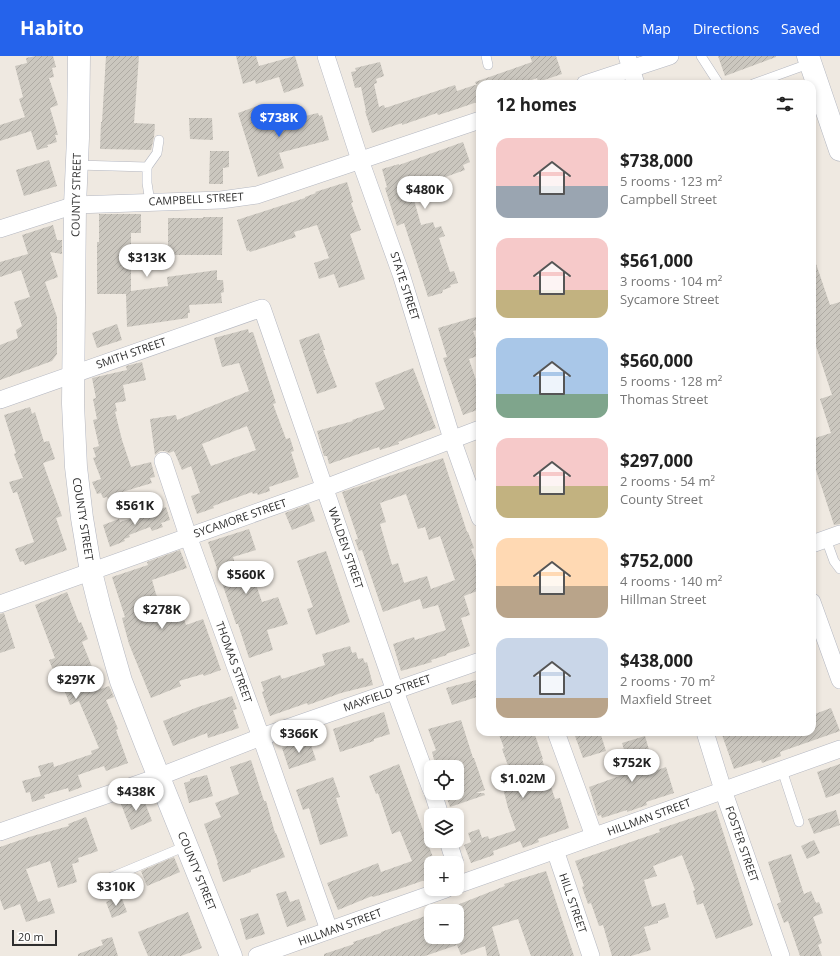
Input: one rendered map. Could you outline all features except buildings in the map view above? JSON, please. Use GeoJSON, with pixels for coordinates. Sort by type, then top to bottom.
{"type":"FeatureCollection","features":[{"type":"Feature","properties":{"kind":"main road","name":"COUNTY STREET"},"geometry":{"type":"LineString","coordinates":[[79,56],[75,205],[74,420],[76,468],[91,572],[121,681],[158,777],[231,956]]}},
{"type":"Feature","properties":{"kind":"main road"},"geometry":{"type":"LineString","coordinates":[[810,60],[813,80]]}},
{"type":"Feature","properties":{"kind":"main road"},"geometry":{"type":"LineString","coordinates":[[817,101],[840,150]]}},
{"type":"Feature","properties":{"kind":"street","name":"STATE STREET"},"geometry":{"type":"LineString","coordinates":[[326,56],[360,160],[401,274],[452,439],[476,507]]}},
{"type":"Feature","properties":{"kind":"street"},"geometry":{"type":"LineString","coordinates":[[601,80],[670,56]]}},
{"type":"Feature","properties":{"kind":"street","name":"CAMPBELL STREET"},"geometry":{"type":"LineString","coordinates":[[0,229],[75,205],[221,200],[257,195],[476,121]]}},
{"type":"Feature","properties":{"kind":"street","name":"SMITH STREET"},"geometry":{"type":"LineString","coordinates":[[0,400],[262,308]]}},
{"type":"Feature","properties":{"kind":"street","name":"WALDEN STREET"},"geometry":{"type":"LineString","coordinates":[[262,308],[395,691],[424,770]]}},
{"type":"Feature","properties":{"kind":"street","name":"SYCAMORE STREET"},"geometry":{"type":"LineString","coordinates":[[0,604],[324,488],[476,430]]}},
{"type":"Feature","properties":{"kind":"street","name":"THOMAS STREET"},"geometry":{"type":"LineString","coordinates":[[164,461],[188,536],[262,737],[329,930]]}},
{"type":"Feature","properties":{"kind":"street"},"geometry":{"type":"LineString","coordinates":[[816,613],[840,680]]}},
{"type":"Feature","properties":{"kind":"street","name":"MAXFIELD STREET"},"geometry":{"type":"LineString","coordinates":[[0,832],[158,777],[262,737],[476,662]]}},
{"type":"Feature","properties":{"kind":"street"},"geometry":{"type":"LineString","coordinates":[[557,736],[594,836]]}},
{"type":"Feature","properties":{"kind":"street","name":"FOSTER STREET"},"geometry":{"type":"LineString","coordinates":[[706,736],[723,790],[781,956]]}},
{"type":"Feature","properties":{"kind":"street","name":"HILLMAN STREET"},"geometry":{"type":"LineString","coordinates":[[464,879],[555,850],[840,749]]}},
{"type":"Feature","properties":{"kind":"street","name":"HILL STREET"},"geometry":{"type":"LineString","coordinates":[[555,850],[591,956]]}},
{"type":"Feature","properties":{"kind":"street","name":"HILLMAN STREET"},"geometry":{"type":"LineString","coordinates":[[257,956],[424,894]]}},
{"type":"Feature","properties":{"kind":"lane"},"geometry":{"type":"LineString","coordinates":[[701,56],[717,80]]}},
{"type":"Feature","properties":{"kind":"lane"},"geometry":{"type":"LineString","coordinates":[[762,80],[810,60]]}},
{"type":"Feature","properties":{"kind":"lane"},"geometry":{"type":"LineString","coordinates":[[150,202],[147,183],[147,167],[157,153],[159,140]]}},
{"type":"Feature","properties":{"kind":"lane"},"geometry":{"type":"LineString","coordinates":[[77,165],[147,167]]}},
{"type":"Feature","properties":{"kind":"lane"},"geometry":{"type":"LineString","coordinates":[[826,539],[834,561],[840,569]]}},
{"type":"Feature","properties":{"kind":"lane"},"geometry":{"type":"LineString","coordinates":[[782,770],[798,822]]}},
{"type":"Feature","properties":{"kind":"lane"},"geometry":{"type":"LineString","coordinates":[[107,879],[186,846]]}}]}
